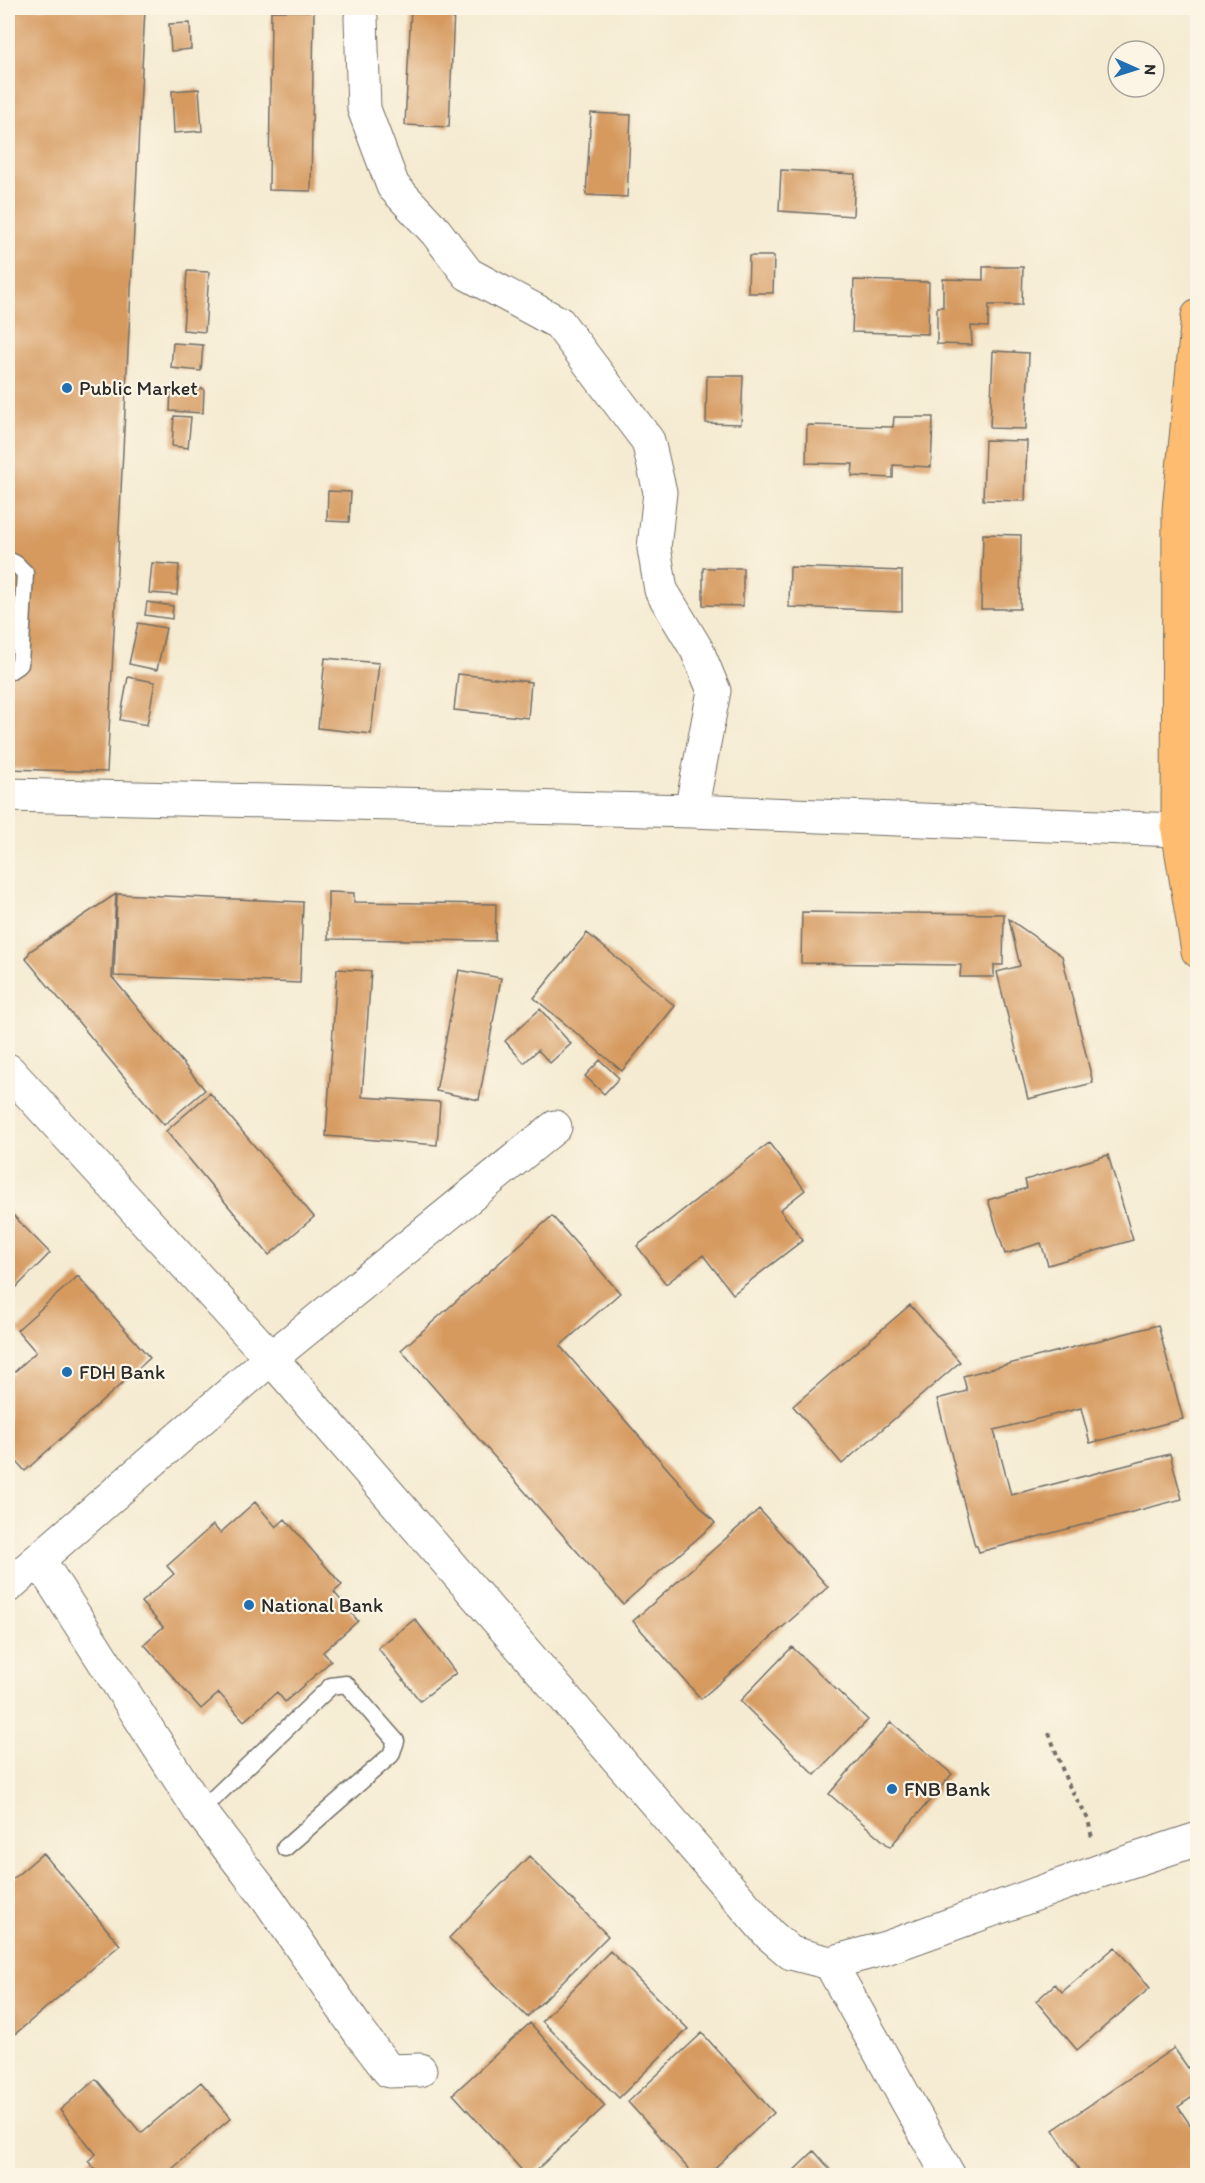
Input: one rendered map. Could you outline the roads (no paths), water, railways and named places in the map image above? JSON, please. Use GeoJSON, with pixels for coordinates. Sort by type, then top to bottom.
{"type":"FeatureCollection","features":[{"type":"Feature","properties":{"kind":"main road"},"geometry":{"type":"LineString","coordinates":[[1197,316],[1179,510],[1188,832],[1197,951]]}},
{"type":"Feature","properties":{"kind":"street"},"geometry":{"type":"LineString","coordinates":[[361,18],[364,109],[393,186],[436,232],[468,274],[559,323],[648,441],[660,492],[654,548],[661,590],[697,650],[714,691],[691,811]]}},
{"type":"Feature","properties":{"kind":"street"},"geometry":{"type":"LineString","coordinates":[[8,795],[691,811],[1188,832]]}},
{"type":"Feature","properties":{"kind":"street"},"geometry":{"type":"LineString","coordinates":[[8,1070],[271,1358],[770,1935],[791,1953],[830,1963],[886,1948],[1100,1870],[1197,1839]]}},
{"type":"Feature","properties":{"kind":"street"},"geometry":{"type":"LineString","coordinates":[[8,1586],[271,1358],[555,1127]]}},
{"type":"Feature","properties":{"kind":"street"},"geometry":{"type":"LineString","coordinates":[[39,1560],[200,1811],[268,1899],[360,2034],[389,2071],[420,2070]]}},
{"type":"Feature","properties":{"kind":"street"},"geometry":{"type":"LineString","coordinates":[[830,1963],[949,2175]]}},
{"type":"Feature","properties":{"kind":"lane"},"geometry":{"type":"LineString","coordinates":[[8,560],[25,573],[20,664],[8,672]]}},
{"type":"Feature","properties":{"kind":"lane"},"geometry":{"type":"LineString","coordinates":[[215,1797],[331,1686],[346,1684],[396,1740],[391,1755],[285,1848]]}},
{"type":"Feature","properties":{"kind":"place","name":"Public Market"},"geometry":{"type":"Point","coordinates":[67,388]}},
{"type":"Feature","properties":{"kind":"place","name":"FDH Bank"},"geometry":{"type":"Point","coordinates":[67,1372]}},
{"type":"Feature","properties":{"kind":"place","name":"National Bank"},"geometry":{"type":"Point","coordinates":[249,1605]}},
{"type":"Feature","properties":{"kind":"place","name":"FNB Bank"},"geometry":{"type":"Point","coordinates":[892,1789]}}]}
